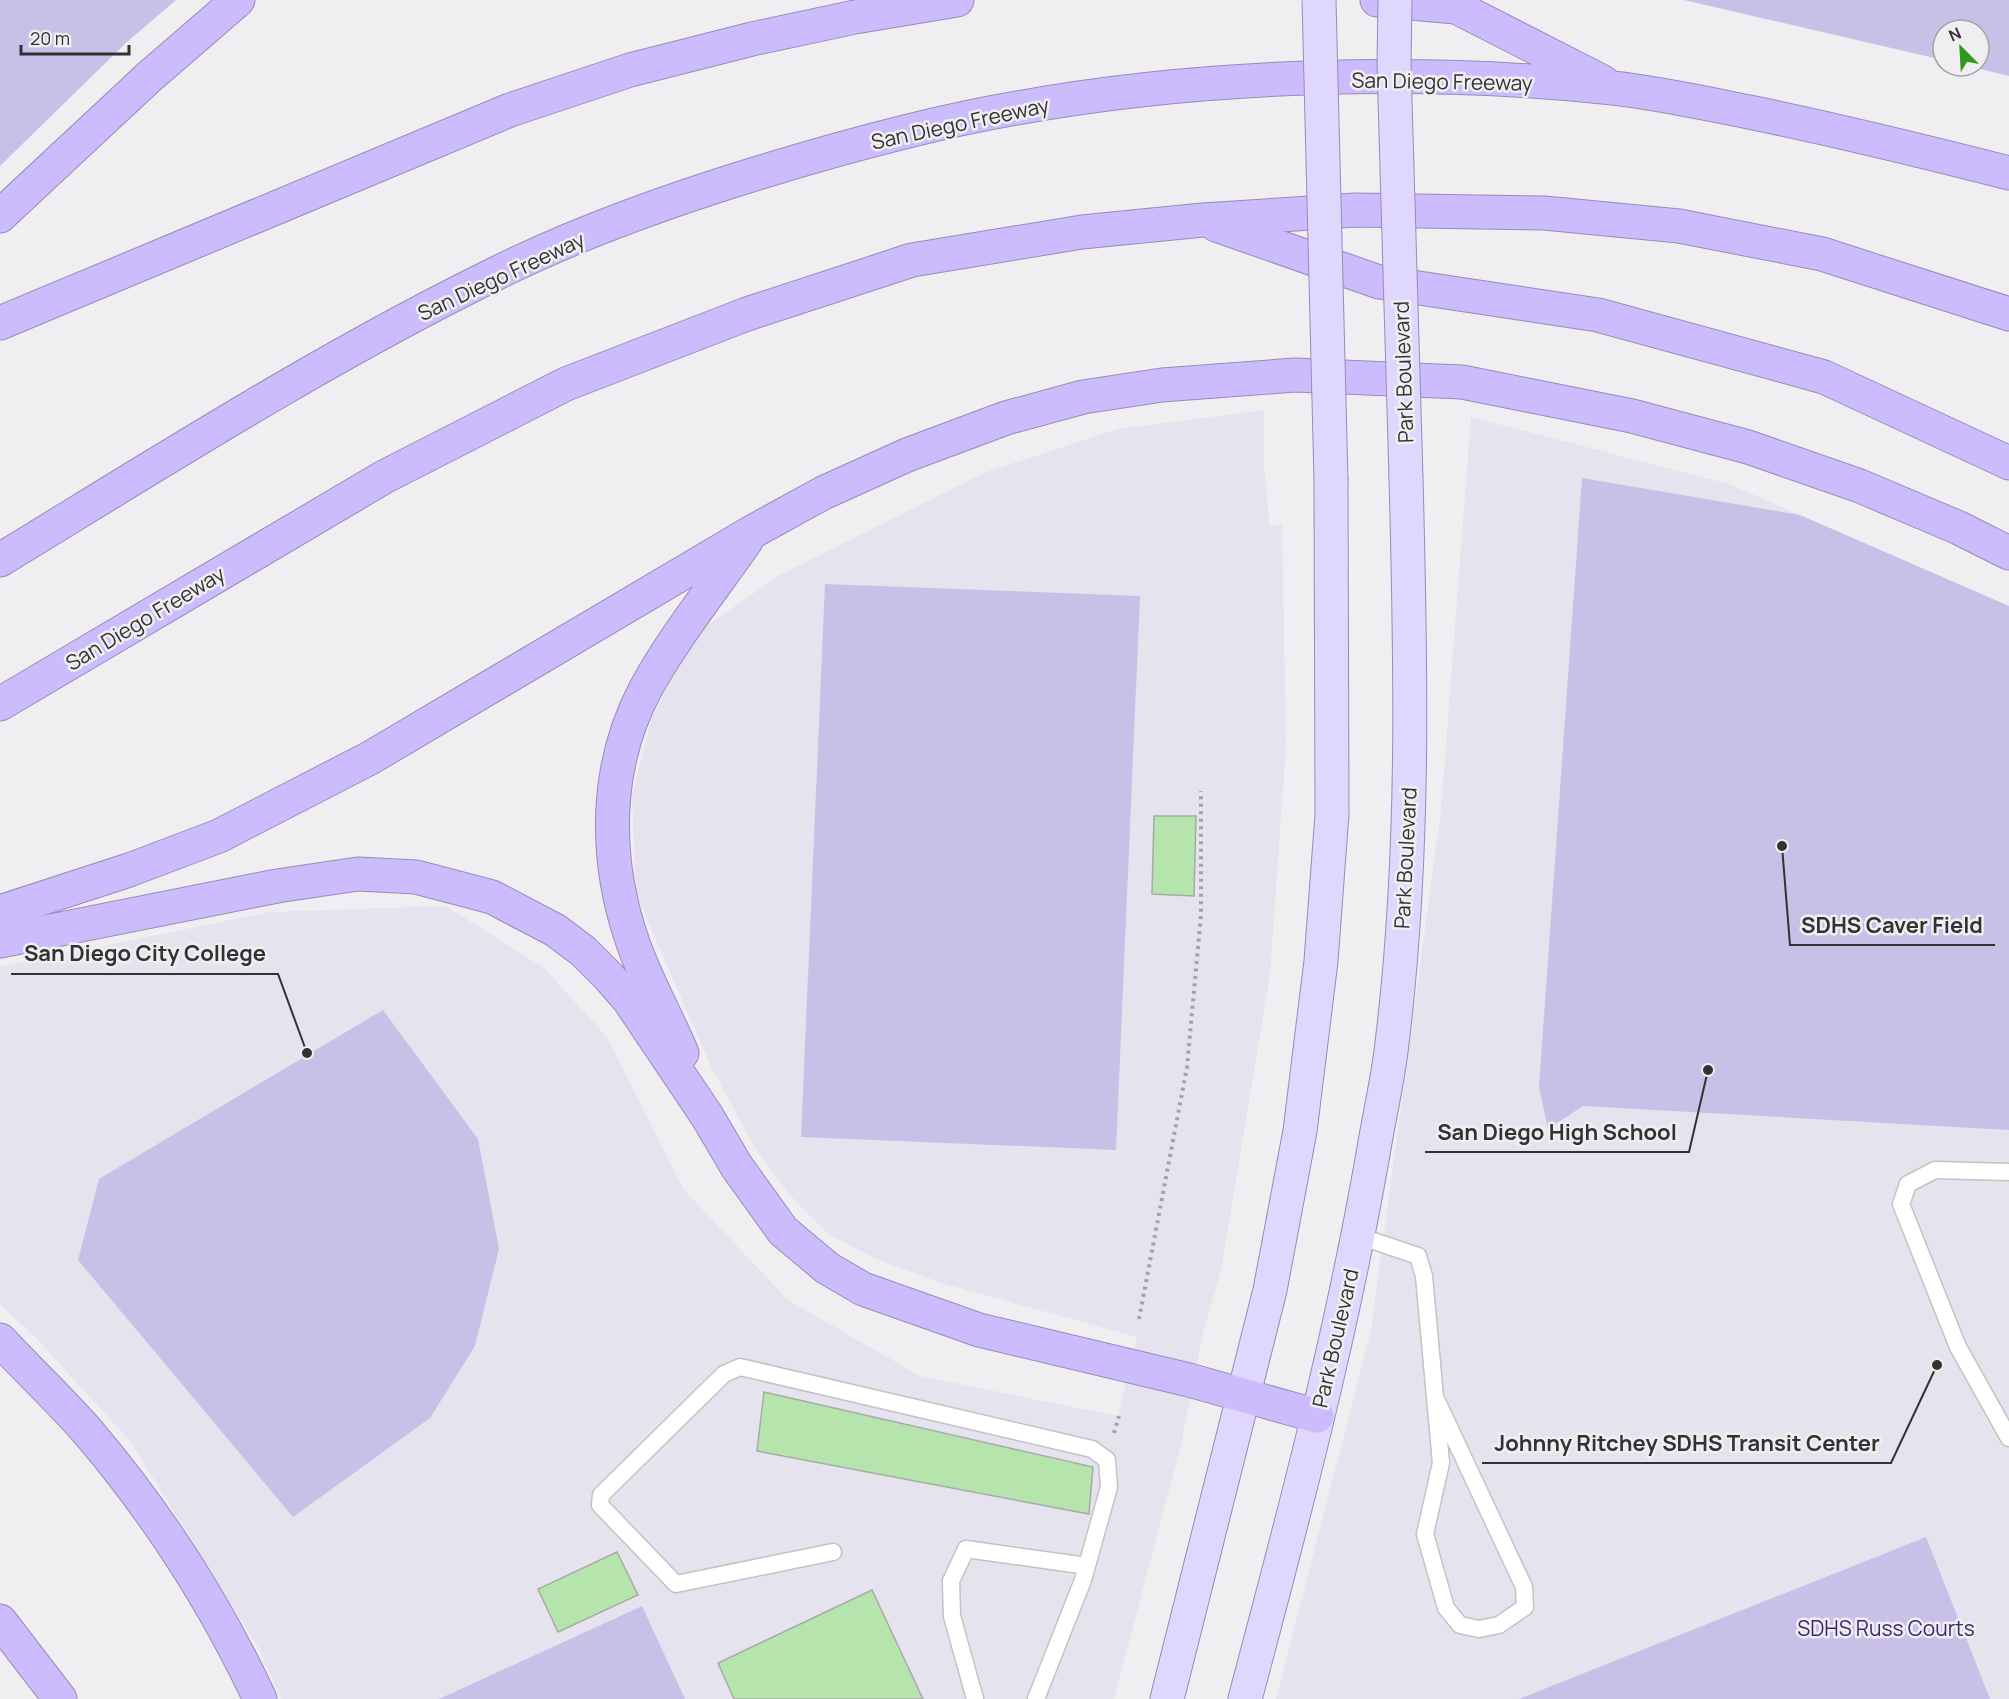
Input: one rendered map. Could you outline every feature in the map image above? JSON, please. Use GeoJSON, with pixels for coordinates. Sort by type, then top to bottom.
{"type":"FeatureCollection","features":[{"type":"Feature","properties":{"kind":"highway"},"geometry":{"type":"LineString","coordinates":[[0,216],[149,77],[238,0]]}},
{"type":"Feature","properties":{"kind":"highway"},"geometry":{"type":"LineString","coordinates":[[0,323],[397,155],[532,103],[630,70],[752,39],[855,17],[957,0]]}},
{"type":"Feature","properties":{"kind":"highway"},"geometry":{"type":"LineString","coordinates":[[1377,0],[1456,7],[1615,88]]}},
{"type":"Feature","properties":{"kind":"highway","name":"San Diego Freeway"},"geometry":{"type":"LineString","coordinates":[[0,560],[378,336],[502,270],[640,211],[815,156],[912,130],[1017,108],[1133,91],[1368,78],[1489,80],[1615,88],[1867,136],[2009,173]]}},
{"type":"Feature","properties":{"kind":"highway","name":"San Diego Freeway"},"geometry":{"type":"LineString","coordinates":[[0,704],[384,477],[566,384],[747,314],[912,260],[1082,232],[1203,220],[1380,210],[1544,213],[1679,226],[1822,254],[1994,310],[2009,330]]}},
{"type":"Feature","properties":{"kind":"highway"},"geometry":{"type":"LineString","coordinates":[[1203,220],[1379,282],[1598,315],[1824,377],[2009,464]]}},
{"type":"Feature","properties":{"kind":"highway"},"geometry":{"type":"LineString","coordinates":[[0,912],[129,870],[219,836],[370,758],[752,532],[823,493],[896,460],[1006,418],[1083,397],[1162,385],[1295,375],[1462,382],[1632,416],[1748,447],[1860,486],[1959,528],[2009,553]]}},
{"type":"Feature","properties":{"kind":"highway"},"geometry":{"type":"LineString","coordinates":[[707,1116],[629,931],[621,901],[614,849],[614,784],[622,746],[646,688],[752,532]]}},
{"type":"Feature","properties":{"kind":"highway"},"geometry":{"type":"LineString","coordinates":[[0,941],[277,886],[358,874],[416,877],[492,897],[555,930],[583,951],[629,1000],[707,1116],[737,1167],[783,1231],[827,1268],[863,1290],[979,1330],[1244,1395],[1317,1416]]}},
{"type":"Feature","properties":{"kind":"highway"},"geometry":{"type":"LineString","coordinates":[[0,1340],[87,1432],[157,1521],[205,1594],[241,1658],[260,1699]]}},
{"type":"Feature","properties":{"kind":"highway"},"geometry":{"type":"LineString","coordinates":[[0,1621],[60,1699]]}},
{"type":"Feature","properties":{"kind":"main road"},"geometry":{"type":"LineString","coordinates":[[1167,1699],[1270,1290],[1300,1131],[1321,961],[1332,814],[1331,481],[1318,0]]}},
{"type":"Feature","properties":{"kind":"main road","name":"Park Boulevard"},"geometry":{"type":"LineString","coordinates":[[1245,1699],[1317,1416],[1359,1236],[1392,1044],[1410,822],[1411,659],[1394,65],[1395,0]]}},
{"type":"Feature","properties":{"kind":"lane"},"geometry":{"type":"LineString","coordinates":[[2009,1172],[1935,1170],[1908,1184],[1901,1204],[1958,1347],[2009,1438]]}},
{"type":"Feature","properties":{"kind":"lane"},"geometry":{"type":"LineString","coordinates":[[1359,1236],[1418,1256],[1424,1276],[1435,1397],[1441,1463],[1425,1534],[1446,1608],[1460,1625],[1479,1629],[1499,1625],[1525,1607],[1524,1587],[1435,1397]]}},
{"type":"Feature","properties":{"kind":"lane"},"geometry":{"type":"LineString","coordinates":[[833,1552],[676,1584],[600,1505],[601,1495],[724,1374],[740,1367],[1092,1449],[1107,1460],[1109,1487],[1087,1566],[1036,1699]]}},
{"type":"Feature","properties":{"kind":"lane"},"geometry":{"type":"LineString","coordinates":[[975,1699],[952,1616],[951,1581],[966,1549],[1087,1566]]}},
{"type":"Feature","properties":{"kind":"path"},"geometry":{"type":"LineString","coordinates":[[1139,1319],[1187,1067],[1201,915],[1201,791]]}},
{"type":"Feature","properties":{"kind":"shaded area"},"geometry":{"type":"Polygon","coordinates":[[[1264,410],[1264,464],[1270,526],[1282,524],[1286,746],[1270,974],[1221,1270],[1203,1333],[1181,1445],[1114,1699],[281,1699],[259,1649],[130,1441],[36,1338],[0,1304],[0,967],[270,912],[446,906],[544,968],[607,1037],[684,1190],[788,1300],[920,1376],[1118,1416],[1137,1337],[941,1283],[874,1258],[828,1234],[787,1192],[754,1146],[712,1069],[636,894],[632,797],[651,720],[692,636],[780,575],[986,472],[1118,429],[1264,410]]]}},
{"type":"Feature","properties":{"kind":"shaded area"},"geometry":{"type":"Polygon","coordinates":[[[1471,417],[1729,484],[2009,606],[2009,1699],[1276,1699],[1371,1330],[1441,810],[1471,417]]]}},
{"type":"Feature","properties":{"kind":"green space"},"geometry":{"type":"Polygon","coordinates":[[[0,0],[176,0],[127,42],[0,166],[0,0]]]}},
{"type":"Feature","properties":{"kind":"green space"},"geometry":{"type":"Polygon","coordinates":[[[1684,0],[2009,0],[2009,76],[1991,72],[1991,18],[1931,18],[1931,57],[1684,0]]]}},
{"type":"Feature","properties":{"kind":"green space"},"geometry":{"type":"Polygon","coordinates":[[[1582,478],[1800,515],[2009,606],[2009,1130],[1583,1106],[1548,1129],[1539,1087],[1582,478]]]}},
{"type":"Feature","properties":{"kind":"green space"},"geometry":{"type":"Polygon","coordinates":[[[825,584],[1140,596],[1116,1150],[801,1137],[825,584]]]}},
{"type":"Feature","properties":{"kind":"green space"},"geometry":{"type":"Polygon","coordinates":[[[383,1010],[478,1139],[499,1249],[475,1346],[430,1418],[293,1517],[78,1260],[99,1179],[383,1010]]]}},
{"type":"Feature","properties":{"kind":"green space","name":"SDHS Russ Courts"},"geometry":{"type":"Polygon","coordinates":[[[1926,1537],[1990,1699],[1519,1699],[1926,1537]]]}},
{"type":"Feature","properties":{"kind":"green space"},"geometry":{"type":"Polygon","coordinates":[[[642,1606],[685,1699],[439,1699],[642,1606]]]}},
{"type":"Feature","properties":{"kind":"building"},"geometry":{"type":"Polygon","coordinates":[[[1154,816],[1196,816],[1194,896],[1152,894],[1154,816]]]}},
{"type":"Feature","properties":{"kind":"building"},"geometry":{"type":"Polygon","coordinates":[[[764,1392],[1093,1467],[1089,1514],[757,1451],[764,1392]]]}},
{"type":"Feature","properties":{"kind":"building"},"geometry":{"type":"Polygon","coordinates":[[[617,1552],[638,1595],[558,1632],[538,1589],[617,1552]]]}},
{"type":"Feature","properties":{"kind":"building"},"geometry":{"type":"Polygon","coordinates":[[[872,1590],[923,1699],[734,1699],[718,1663],[872,1590]]]}},
{"type":"Feature","properties":{"kind":"place","name":"SDHS Caver Field"},"geometry":{"type":"Point","coordinates":[1782,846]}},
{"type":"Feature","properties":{"kind":"place","name":"San Diego City College"},"geometry":{"type":"Point","coordinates":[307,1053]}},
{"type":"Feature","properties":{"kind":"place","name":"San Diego High School"},"geometry":{"type":"Point","coordinates":[1708,1070]}},
{"type":"Feature","properties":{"kind":"place","name":"Johnny Ritchey SDHS Transit Center"},"geometry":{"type":"Point","coordinates":[1937,1365]}}]}
